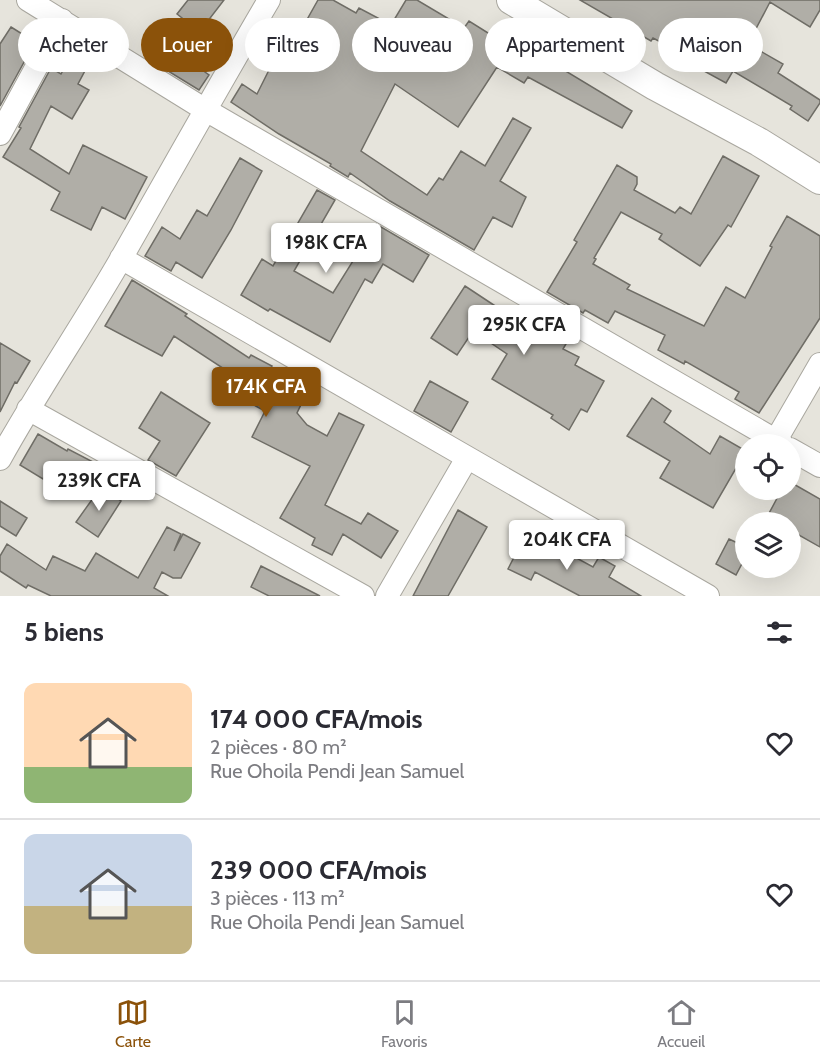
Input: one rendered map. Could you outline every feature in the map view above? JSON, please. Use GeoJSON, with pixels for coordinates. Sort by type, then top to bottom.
{"type":"FeatureCollection","features":[{"type":"Feature","properties":{"kind":"street"},"geometry":{"type":"LineString","coordinates":[[28,0],[59,18]]}},
{"type":"Feature","properties":{"kind":"street"},"geometry":{"type":"LineString","coordinates":[[0,459],[121,258],[204,109],[269,0]]}},
{"type":"Feature","properties":{"kind":"street"},"geometry":{"type":"LineString","coordinates":[[511,0],[655,86],[759,142],[820,180]]}},
{"type":"Feature","properties":{"kind":"street"},"geometry":{"type":"LineString","coordinates":[[129,62],[204,109],[766,434]]}},
{"type":"Feature","properties":{"kind":"street"},"geometry":{"type":"LineString","coordinates":[[0,134],[34,72]]}},
{"type":"Feature","properties":{"kind":"street"},"geometry":{"type":"LineString","coordinates":[[121,258],[708,596]]}},
{"type":"Feature","properties":{"kind":"street"},"geometry":{"type":"LineString","coordinates":[[788,434],[820,364]]}},
{"type":"Feature","properties":{"kind":"street"},"geometry":{"type":"LineString","coordinates":[[28,409],[363,596]]}},
{"type":"Feature","properties":{"kind":"street"},"geometry":{"type":"LineString","coordinates":[[801,455],[820,466]]}},
{"type":"Feature","properties":{"kind":"street"},"geometry":{"type":"LineString","coordinates":[[387,596],[467,458]]}},
{"type":"Feature","properties":{"kind":"building"},"geometry":{"type":"Polygon","coordinates":[[[188,0],[224,0],[210,18],[182,18],[177,14],[188,0]]]}},
{"type":"Feature","properties":{"kind":"building"},"geometry":{"type":"Polygon","coordinates":[[[318,0],[333,0],[356,13],[359,8],[378,18],[352,18],[352,72],[473,72],[473,24],[485,31],[485,72],[494,72],[458,127],[395,84],[361,151],[427,195],[439,178],[443,180],[461,151],[485,166],[513,118],[531,128],[500,181],[526,197],[512,227],[493,217],[474,250],[390,201],[350,173],[348,177],[231,102],[242,84],[257,94],[268,72],[340,72],[340,18],[308,18],[318,0]]]}},
{"type":"Feature","properties":{"kind":"building"},"geometry":{"type":"Polygon","coordinates":[[[406,0],[417,0],[447,18],[395,18],[406,0]]]}},
{"type":"Feature","properties":{"kind":"building"},"geometry":{"type":"Polygon","coordinates":[[[580,0],[820,0],[820,10],[810,27],[770,2],[762,18],[658,18],[658,41],[653,38],[651,41],[646,38],[646,18],[611,18],[580,0]]]}},
{"type":"Feature","properties":{"kind":"building"},"geometry":{"type":"Polygon","coordinates":[[[11,27],[18,31],[19,72],[0,106],[0,44],[11,27]]]}},
{"type":"Feature","properties":{"kind":"building"},"geometry":{"type":"Polygon","coordinates":[[[763,53],[783,64],[778,73],[820,100],[808,121],[790,109],[792,106],[735,72],[763,72],[763,53]]]}},
{"type":"Feature","properties":{"kind":"building"},"geometry":{"type":"Polygon","coordinates":[[[49,72],[61,74],[62,72],[84,72],[78,84],[89,90],[72,119],[51,106],[30,149],[69,174],[83,145],[147,177],[125,219],[102,207],[91,230],[51,210],[60,192],[3,157],[21,128],[19,127],[49,72]]]}},
{"type":"Feature","properties":{"kind":"building"},"geometry":{"type":"Polygon","coordinates":[[[170,72],[205,72],[209,75],[199,90],[170,72]]]}},
{"type":"Feature","properties":{"kind":"building"},"geometry":{"type":"Polygon","coordinates":[[[505,72],[567,72],[632,111],[622,128],[528,77],[524,83],[505,72]]]}},
{"type":"Feature","properties":{"kind":"building"},"geometry":{"type":"Polygon","coordinates":[[[706,72],[732,72],[726,83],[706,72]]]}},
{"type":"Feature","properties":{"kind":"building"},"geometry":{"type":"Polygon","coordinates":[[[723,156],[759,176],[731,227],[728,225],[700,266],[659,239],[662,234],[621,212],[594,258],[596,259],[593,264],[630,285],[627,289],[704,326],[726,287],[745,298],[787,216],[820,236],[820,318],[759,413],[735,399],[739,392],[685,361],[684,364],[658,350],[665,335],[615,311],[608,323],[585,310],[583,313],[547,292],[577,242],[574,240],[617,165],[637,177],[634,190],[675,213],[680,207],[691,214],[723,156]]]}},
{"type":"Feature","properties":{"kind":"building"},"geometry":{"type":"Polygon","coordinates":[[[240,158],[262,171],[231,230],[202,278],[176,262],[171,271],[145,256],[162,227],[180,239],[197,210],[207,216],[240,158]]]}},
{"type":"Feature","properties":{"kind":"building"},"geometry":{"type":"Polygon","coordinates":[[[317,190],[335,200],[294,271],[333,293],[376,224],[429,255],[413,282],[383,264],[372,283],[365,279],[330,342],[241,295],[262,259],[273,266],[317,190]]]}},
{"type":"Feature","properties":{"kind":"building"},"geometry":{"type":"Polygon","coordinates":[[[132,280],[187,314],[185,316],[249,358],[251,355],[272,366],[270,369],[309,388],[297,413],[307,425],[327,436],[339,413],[364,425],[325,505],[361,524],[368,513],[398,531],[381,558],[343,534],[332,555],[312,545],[315,538],[280,518],[310,466],[252,437],[265,411],[231,393],[238,378],[174,336],[162,356],[105,326],[132,280]]]}},
{"type":"Feature","properties":{"kind":"building"},"geometry":{"type":"Polygon","coordinates":[[[465,286],[524,325],[530,314],[570,337],[563,349],[579,357],[575,365],[604,381],[587,412],[581,409],[569,430],[551,418],[553,415],[492,379],[507,354],[473,331],[457,355],[431,338],[465,286]]]}},
{"type":"Feature","properties":{"kind":"building"},"geometry":{"type":"Polygon","coordinates":[[[0,343],[30,361],[17,383],[15,382],[0,412],[0,343]]]}},
{"type":"Feature","properties":{"kind":"building"},"geometry":{"type":"Polygon","coordinates":[[[430,381],[468,402],[451,432],[414,411],[430,381]]]}},
{"type":"Feature","properties":{"kind":"building"},"geometry":{"type":"Polygon","coordinates":[[[161,392],[210,423],[176,476],[148,460],[160,441],[139,428],[161,392]]]}},
{"type":"Feature","properties":{"kind":"building"},"geometry":{"type":"Polygon","coordinates":[[[652,398],[671,411],[664,422],[710,454],[720,436],[735,445],[735,470],[713,508],[660,478],[670,461],[627,436],[652,398]]]}},
{"type":"Feature","properties":{"kind":"building"},"geometry":{"type":"Polygon","coordinates":[[[38,434],[67,451],[68,449],[97,464],[83,492],[46,474],[43,479],[20,465],[38,434]]]}},
{"type":"Feature","properties":{"kind":"building"},"geometry":{"type":"Polygon","coordinates":[[[101,487],[121,501],[98,537],[76,522],[101,487]]]}},
{"type":"Feature","properties":{"kind":"building"},"geometry":{"type":"Polygon","coordinates":[[[801,488],[820,499],[820,547],[801,536],[801,512],[770,512],[776,500],[801,500],[801,488]]]}},
{"type":"Feature","properties":{"kind":"building"},"geometry":{"type":"Polygon","coordinates":[[[0,501],[27,518],[16,536],[0,526],[0,501]]]}},
{"type":"Feature","properties":{"kind":"building"},"geometry":{"type":"Polygon","coordinates":[[[458,510],[487,527],[448,596],[413,596],[458,510]]]}},
{"type":"Feature","properties":{"kind":"building"},"geometry":{"type":"Polygon","coordinates":[[[167,527],[181,534],[174,551],[183,534],[200,543],[181,578],[173,578],[162,572],[154,588],[168,596],[51,596],[28,585],[26,588],[0,571],[0,556],[7,544],[46,570],[53,556],[85,571],[96,553],[138,578],[167,527]]]}},
{"type":"Feature","properties":{"kind":"building"},"geometry":{"type":"Polygon","coordinates":[[[525,536],[558,553],[560,549],[593,567],[599,557],[615,566],[609,577],[641,596],[580,596],[535,572],[531,580],[508,569],[525,536]]]}},
{"type":"Feature","properties":{"kind":"building"},"geometry":{"type":"Polygon","coordinates":[[[729,539],[735,542],[735,574],[716,564],[729,539]]]}},
{"type":"Feature","properties":{"kind":"building"},"geometry":{"type":"Polygon","coordinates":[[[261,566],[320,596],[269,596],[251,587],[261,566]]]}}]}
